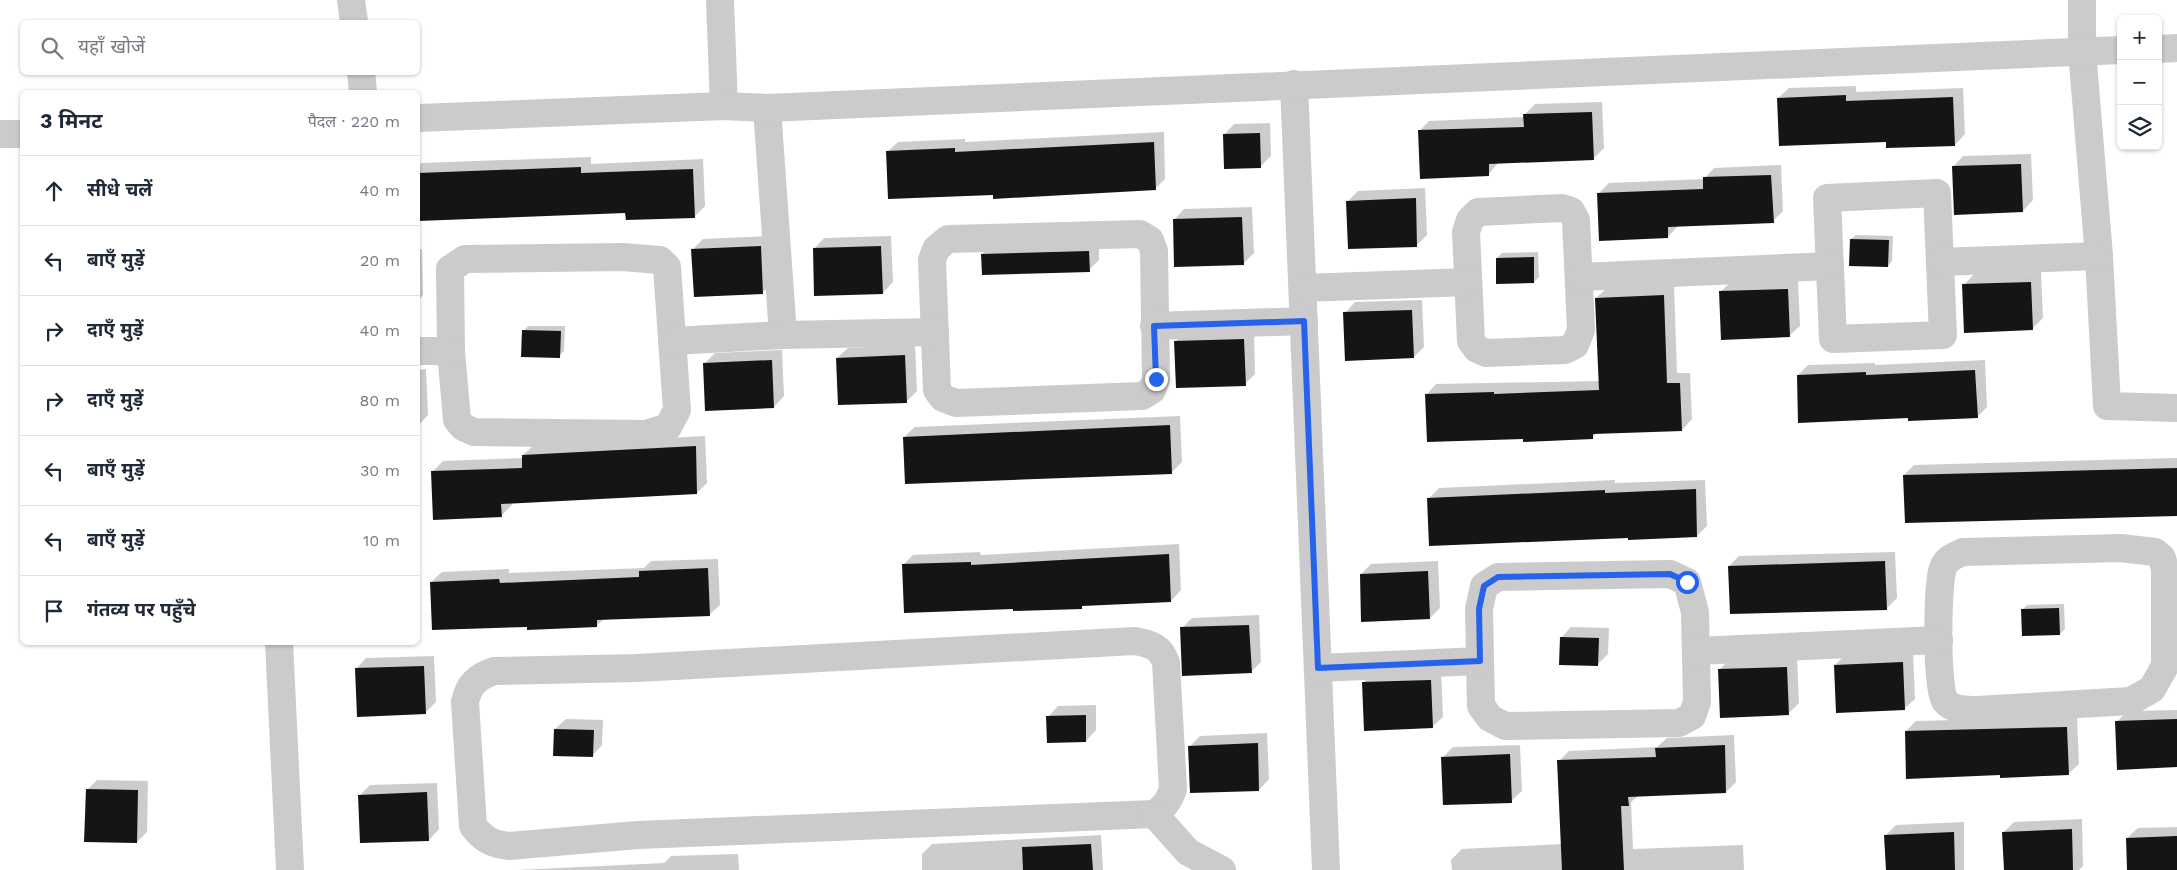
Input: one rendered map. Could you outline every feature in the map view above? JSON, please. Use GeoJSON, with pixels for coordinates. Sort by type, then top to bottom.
{"type":"FeatureCollection","features":[{"type":"Feature","properties":{"kind":"street"},"geometry":{"type":"LineString","coordinates":[[351,0],[354,20]]}},
{"type":"Feature","properties":{"kind":"street"},"geometry":{"type":"LineString","coordinates":[[720,0],[724,106]]}},
{"type":"Feature","properties":{"kind":"street"},"geometry":{"type":"LineString","coordinates":[[2082,0],[2082,51],[2099,256],[2107,406],[2177,408]]}},
{"type":"Feature","properties":{"kind":"street"},"geometry":{"type":"LineString","coordinates":[[2162,49],[2177,48]]}},
{"type":"Feature","properties":{"kind":"street"},"geometry":{"type":"LineString","coordinates":[[420,118],[724,106],[767,108],[2117,50]]}},
{"type":"Feature","properties":{"kind":"street"},"geometry":{"type":"LineString","coordinates":[[361,75],[364,90]]}},
{"type":"Feature","properties":{"kind":"street"},"geometry":{"type":"LineString","coordinates":[[1294,84],[1326,870]]}},
{"type":"Feature","properties":{"kind":"street"},"geometry":{"type":"LineString","coordinates":[[767,108],[783,335]]}},
{"type":"Feature","properties":{"kind":"street"},"geometry":{"type":"LineString","coordinates":[[0,134],[20,134]]}},
{"type":"Feature","properties":{"kind":"street"},"geometry":{"type":"LineString","coordinates":[[1937,193],[1943,335],[1833,339],[1830,266],[1826,198],[1937,193]]}},
{"type":"Feature","properties":{"kind":"street"},"geometry":{"type":"LineString","coordinates":[[1562,208],[1571,212],[1576,220],[1581,330],[1575,345],[1565,350],[1486,353],[1477,350],[1471,341],[1468,282],[1466,232],[1470,220],[1478,212],[1562,208]]}},
{"type":"Feature","properties":{"kind":"street"},"geometry":{"type":"LineString","coordinates":[[1140,234],[1150,240],[1154,251],[1154,326],[1156,379],[1152,390],[1142,396],[956,403],[944,398],[937,390],[932,260],[936,249],[948,240],[1140,234]]}},
{"type":"Feature","properties":{"kind":"street"},"geometry":{"type":"LineString","coordinates":[[1940,262],[2099,256]]}},
{"type":"Feature","properties":{"kind":"street"},"geometry":{"type":"LineString","coordinates":[[622,257],[660,260],[667,267],[672,341],[677,410],[668,427],[646,434],[474,432],[463,427],[457,420],[451,351],[450,269],[464,259],[622,257]]}},
{"type":"Feature","properties":{"kind":"street"},"geometry":{"type":"LineString","coordinates":[[1578,277],[1830,266]]}},
{"type":"Feature","properties":{"kind":"street"},"geometry":{"type":"LineString","coordinates":[[1303,288],[1468,282]]}},
{"type":"Feature","properties":{"kind":"street"},"geometry":{"type":"LineString","coordinates":[[1154,326],[1304,321]]}},
{"type":"Feature","properties":{"kind":"street"},"geometry":{"type":"LineString","coordinates":[[672,341],[783,335],[935,332]]}},
{"type":"Feature","properties":{"kind":"street"},"geometry":{"type":"LineString","coordinates":[[420,351],[451,351]]}},
{"type":"Feature","properties":{"kind":"street"},"geometry":{"type":"LineString","coordinates":[[2121,548],[2155,552],[2162,558],[2172,629],[2165,666],[2152,689],[2131,701],[1962,710],[1949,705],[1943,700],[1940,689],[1939,640],[1940,582],[1943,567],[1950,557],[1963,552],[2121,548]]}},
{"type":"Feature","properties":{"kind":"street"},"geometry":{"type":"LineString","coordinates":[[1670,574],[1687,582],[1695,612],[1696,702],[1692,716],[1679,723],[1505,726],[1490,718],[1481,706],[1480,661],[1479,609],[1484,586],[1498,577],[1670,574]]}},
{"type":"Feature","properties":{"kind":"street"},"geometry":{"type":"LineString","coordinates":[[1696,651],[1939,640]]}},
{"type":"Feature","properties":{"kind":"street"},"geometry":{"type":"LineString","coordinates":[[1123,642],[1151,644],[1163,653],[1166,663],[1173,789],[1170,798],[1163,808],[1154,814],[638,835],[509,846],[493,844],[482,837],[473,826],[464,702],[468,689],[480,676],[494,671],[637,668],[1123,642]]}},
{"type":"Feature","properties":{"kind":"street"},"geometry":{"type":"LineString","coordinates":[[280,645],[290,870]]}},
{"type":"Feature","properties":{"kind":"street"},"geometry":{"type":"LineString","coordinates":[[1318,668],[1480,661]]}},
{"type":"Feature","properties":{"kind":"street"},"geometry":{"type":"LineString","coordinates":[[1154,814],[1188,852],[1222,870]]}},
{"type":"Feature","properties":{"kind":"building"},"geometry":{"type":"Polygon","coordinates":[[[1846,95],[1846,101],[1953,97],[1955,146],[1886,148],[1886,142],[1779,146],[1777,98],[1846,95]]]}},
{"type":"Feature","properties":{"kind":"building"},"geometry":{"type":"Polygon","coordinates":[[[1592,112],[1594,160],[1489,164],[1489,176],[1420,179],[1418,130],[1524,127],[1523,114],[1592,112]]]}},
{"type":"Feature","properties":{"kind":"building"},"geometry":{"type":"Polygon","coordinates":[[[1260,133],[1261,168],[1224,169],[1223,134],[1260,133]]]}},
{"type":"Feature","properties":{"kind":"building"},"geometry":{"type":"Polygon","coordinates":[[[1154,142],[1156,190],[993,199],[993,195],[888,199],[886,151],[955,148],[955,152],[1154,142]]]}},
{"type":"Feature","properties":{"kind":"building"},"geometry":{"type":"Polygon","coordinates":[[[2021,164],[2023,212],[1954,215],[1952,166],[2021,164]]]}},
{"type":"Feature","properties":{"kind":"building"},"geometry":{"type":"Polygon","coordinates":[[[581,167],[581,173],[693,169],[695,218],[626,220],[625,213],[420,221],[420,173],[581,167]]]}},
{"type":"Feature","properties":{"kind":"building"},"geometry":{"type":"Polygon","coordinates":[[[1771,175],[1774,223],[1668,227],[1668,238],[1599,241],[1597,193],[1703,189],[1703,177],[1771,175]]]}},
{"type":"Feature","properties":{"kind":"building"},"geometry":{"type":"Polygon","coordinates":[[[1416,198],[1417,247],[1348,249],[1346,201],[1416,198]]]}},
{"type":"Feature","properties":{"kind":"building"},"geometry":{"type":"Polygon","coordinates":[[[1242,217],[1244,265],[1174,267],[1173,219],[1242,217]]]}},
{"type":"Feature","properties":{"kind":"building"},"geometry":{"type":"Polygon","coordinates":[[[1850,239],[1889,240],[1888,267],[1849,266],[1850,239]]]}},
{"type":"Feature","properties":{"kind":"building"},"geometry":{"type":"Polygon","coordinates":[[[761,246],[763,294],[694,297],[691,249],[761,246]]]}},
{"type":"Feature","properties":{"kind":"building"},"geometry":{"type":"Polygon","coordinates":[[[881,246],[883,294],[814,296],[813,248],[881,246]]]}},
{"type":"Feature","properties":{"kind":"building"},"geometry":{"type":"Polygon","coordinates":[[[1089,251],[1090,272],[982,275],[981,254],[1089,251]]]}},
{"type":"Feature","properties":{"kind":"building"},"geometry":{"type":"Polygon","coordinates":[[[1534,257],[1534,283],[1496,284],[1496,258],[1534,257]]]}},
{"type":"Feature","properties":{"kind":"building"},"geometry":{"type":"Polygon","coordinates":[[[2031,282],[2033,330],[1964,333],[1962,284],[2031,282]]]}},
{"type":"Feature","properties":{"kind":"building"},"geometry":{"type":"Polygon","coordinates":[[[1788,289],[1790,337],[1721,340],[1719,291],[1788,289]]]}},
{"type":"Feature","properties":{"kind":"building"},"geometry":{"type":"Polygon","coordinates":[[[1664,295],[1667,383],[1680,383],[1682,431],[1593,434],[1593,439],[1523,442],[1523,439],[1427,442],[1425,394],[1494,392],[1494,394],[1599,390],[1595,298],[1664,295]]]}},
{"type":"Feature","properties":{"kind":"building"},"geometry":{"type":"Polygon","coordinates":[[[1412,310],[1414,358],[1345,361],[1343,312],[1412,310]]]}},
{"type":"Feature","properties":{"kind":"building"},"geometry":{"type":"Polygon","coordinates":[[[522,330],[561,331],[560,358],[521,357],[522,330]]]}},
{"type":"Feature","properties":{"kind":"building"},"geometry":{"type":"Polygon","coordinates":[[[1244,339],[1246,386],[1176,388],[1174,341],[1244,339]]]}},
{"type":"Feature","properties":{"kind":"building"},"geometry":{"type":"Polygon","coordinates":[[[905,355],[907,403],[838,405],[836,358],[905,355]]]}},
{"type":"Feature","properties":{"kind":"building"},"geometry":{"type":"Polygon","coordinates":[[[772,360],[774,408],[705,411],[703,363],[772,360]]]}},
{"type":"Feature","properties":{"kind":"building"},"geometry":{"type":"Polygon","coordinates":[[[1975,370],[1978,418],[1908,421],[1908,418],[1798,423],[1797,375],[1866,372],[1866,375],[1975,370]]]}},
{"type":"Feature","properties":{"kind":"building"},"geometry":{"type":"Polygon","coordinates":[[[1170,425],[1172,474],[905,484],[903,437],[1170,425]]]}},
{"type":"Feature","properties":{"kind":"building"},"geometry":{"type":"Polygon","coordinates":[[[696,446],[697,494],[501,504],[502,517],[433,520],[431,471],[522,468],[522,455],[696,446]]]}},
{"type":"Feature","properties":{"kind":"building"},"geometry":{"type":"Polygon","coordinates":[[[2177,468],[2177,516],[1905,523],[1903,475],[2177,468]]]}},
{"type":"Feature","properties":{"kind":"building"},"geometry":{"type":"Polygon","coordinates":[[[1696,489],[1697,537],[1429,546],[1427,498],[1605,490],[1605,493],[1696,489]]]}},
{"type":"Feature","properties":{"kind":"building"},"geometry":{"type":"Polygon","coordinates":[[[1169,554],[1171,602],[1082,606],[1082,609],[1013,611],[1013,609],[904,613],[902,564],[971,562],[971,565],[1169,554]]]}},
{"type":"Feature","properties":{"kind":"building"},"geometry":{"type":"Polygon","coordinates":[[[1885,561],[1887,610],[1730,614],[1728,566],[1885,561]]]}},
{"type":"Feature","properties":{"kind":"building"},"geometry":{"type":"Polygon","coordinates":[[[708,568],[710,616],[597,620],[597,627],[527,630],[527,627],[432,630],[430,582],[499,579],[500,583],[639,577],[639,571],[708,568]]]}},
{"type":"Feature","properties":{"kind":"building"},"geometry":{"type":"Polygon","coordinates":[[[1428,571],[1430,619],[1361,622],[1360,574],[1428,571]]]}},
{"type":"Feature","properties":{"kind":"building"},"geometry":{"type":"Polygon","coordinates":[[[2059,608],[2060,635],[2022,636],[2021,609],[2059,608]]]}},
{"type":"Feature","properties":{"kind":"building"},"geometry":{"type":"Polygon","coordinates":[[[1249,625],[1252,673],[1182,676],[1180,627],[1249,625]]]}},
{"type":"Feature","properties":{"kind":"building"},"geometry":{"type":"Polygon","coordinates":[[[1560,637],[1599,638],[1598,666],[1559,665],[1560,637]]]}},
{"type":"Feature","properties":{"kind":"building"},"geometry":{"type":"Polygon","coordinates":[[[1903,662],[1905,710],[1836,713],[1834,665],[1903,662]]]}},
{"type":"Feature","properties":{"kind":"building"},"geometry":{"type":"Polygon","coordinates":[[[424,666],[426,714],[357,717],[355,668],[424,666]]]}},
{"type":"Feature","properties":{"kind":"building"},"geometry":{"type":"Polygon","coordinates":[[[1787,667],[1789,715],[1720,718],[1718,669],[1787,667]]]}},
{"type":"Feature","properties":{"kind":"building"},"geometry":{"type":"Polygon","coordinates":[[[1431,680],[1433,728],[1364,731],[1362,682],[1431,680]]]}},
{"type":"Feature","properties":{"kind":"building"},"geometry":{"type":"Polygon","coordinates":[[[1086,715],[1086,742],[1047,743],[1046,716],[1086,715]]]}},
{"type":"Feature","properties":{"kind":"building"},"geometry":{"type":"Polygon","coordinates":[[[2177,719],[2177,767],[2117,770],[2115,721],[2177,719]]]}},
{"type":"Feature","properties":{"kind":"building"},"geometry":{"type":"Polygon","coordinates":[[[2067,727],[2069,775],[2000,778],[2000,775],[1906,779],[1905,731],[2067,727]]]}},
{"type":"Feature","properties":{"kind":"building"},"geometry":{"type":"Polygon","coordinates":[[[554,729],[594,730],[593,757],[553,756],[554,729]]]}},
{"type":"Feature","properties":{"kind":"building"},"geometry":{"type":"Polygon","coordinates":[[[1258,743],[1259,791],[1190,793],[1188,746],[1258,743]]]}},
{"type":"Feature","properties":{"kind":"building"},"geometry":{"type":"Polygon","coordinates":[[[1725,745],[1726,793],[1628,797],[1629,806],[1621,806],[1624,870],[1562,870],[1557,760],[1656,757],[1655,748],[1725,745]]]}},
{"type":"Feature","properties":{"kind":"building"},"geometry":{"type":"Polygon","coordinates":[[[1510,754],[1512,803],[1443,805],[1441,757],[1510,754]]]}},
{"type":"Feature","properties":{"kind":"building"},"geometry":{"type":"Polygon","coordinates":[[[86,789],[138,790],[137,843],[84,842],[86,789]]]}},
{"type":"Feature","properties":{"kind":"building"},"geometry":{"type":"Polygon","coordinates":[[[427,792],[429,841],[360,843],[358,795],[427,792]]]}},
{"type":"Feature","properties":{"kind":"building"},"geometry":{"type":"Polygon","coordinates":[[[2072,829],[2073,870],[2004,870],[2002,832],[2072,829]]]}},
{"type":"Feature","properties":{"kind":"building"},"geometry":{"type":"Polygon","coordinates":[[[1954,832],[1955,870],[1886,870],[1884,835],[1954,832]]]}},
{"type":"Feature","properties":{"kind":"building"},"geometry":{"type":"Polygon","coordinates":[[[2177,836],[2177,870],[2127,870],[2126,838],[2177,836]]]}},
{"type":"Feature","properties":{"kind":"building"},"geometry":{"type":"Polygon","coordinates":[[[1091,844],[1093,870],[1023,870],[1022,847],[1091,844]]]}},
{"type":"Feature","properties":{"kind":"route"},"geometry":{"type":"LineString","coordinates":[[1156,379],[1154,326],[1304,321],[1318,668],[1480,661],[1479,609],[1484,586],[1498,577],[1670,574],[1687,582]]}}]}
